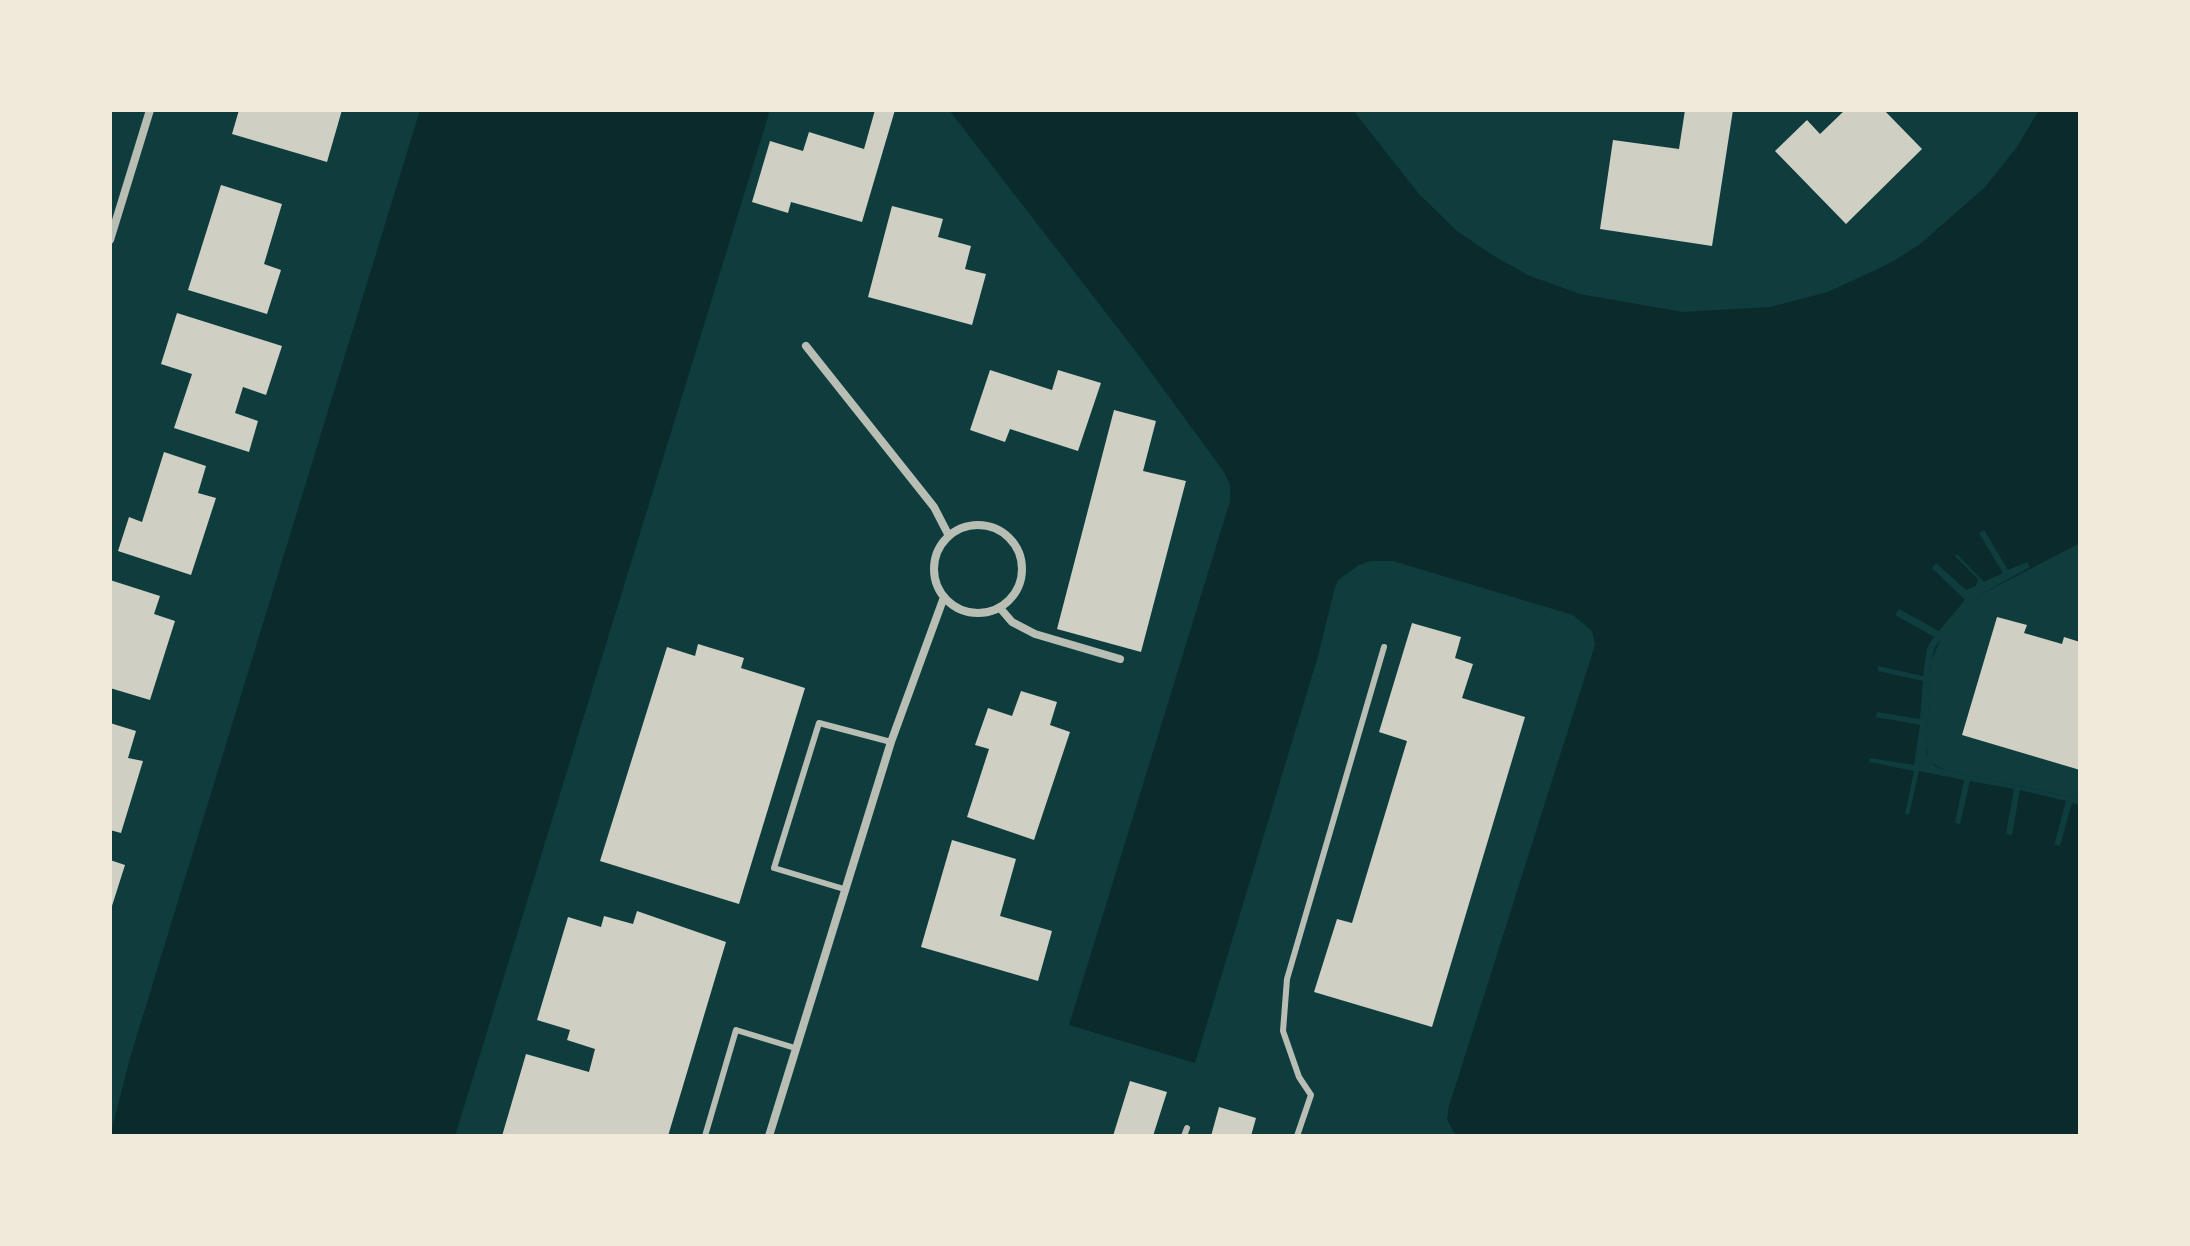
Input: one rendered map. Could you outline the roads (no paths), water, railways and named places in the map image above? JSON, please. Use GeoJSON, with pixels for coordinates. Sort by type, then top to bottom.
{"type":"FeatureCollection","features":[{"type":"Feature","properties":{"kind":"street"},"geometry":{"type":"LineString","coordinates":[[110,240],[150,110]]}},
{"type":"Feature","properties":{"kind":"street"},"geometry":{"type":"LineString","coordinates":[[806,346],[934,507],[949,536]]}},
{"type":"Feature","properties":{"kind":"street"},"geometry":{"type":"LineString","coordinates":[[979,525],[996,528],[1010,537],[1019,551],[1021,584],[1012,598],[1000,608],[970,613],[944,597],[934,572],[941,546],[949,536],[963,527],[979,525]]}},
{"type":"Feature","properties":{"kind":"street"},"geometry":{"type":"LineString","coordinates":[[769,1136],[891,742],[944,597]]}},
{"type":"Feature","properties":{"kind":"street"},"geometry":{"type":"LineString","coordinates":[[1000,608],[1012,622],[1035,634],[1120,659]]}},
{"type":"Feature","properties":{"kind":"lane"},"geometry":{"type":"LineString","coordinates":[[1297,1136],[1311,1095],[1299,1077],[1283,1031],[1287,979],[1384,647]]}},
{"type":"Feature","properties":{"kind":"lane"},"geometry":{"type":"LineString","coordinates":[[844,889],[774,868],[819,723],[891,742]]}},
{"type":"Feature","properties":{"kind":"lane"},"geometry":{"type":"LineString","coordinates":[[705,1136],[736,1030],[795,1048]]}},
{"type":"Feature","properties":{"kind":"lane"},"geometry":{"type":"LineString","coordinates":[[1184,1136],[1187,1128]]}},
{"type":"Feature","properties":{"kind":"water"},"geometry":{"type":"Polygon","coordinates":[[[420,110],[770,110],[455,1136],[110,1136],[130,1058],[420,110]]]}},
{"type":"Feature","properties":{"kind":"water"},"geometry":{"type":"Polygon","coordinates":[[[949,110],[1353,110],[1419,194],[1457,231],[1494,256],[1530,276],[1580,294],[1683,312],[1770,307],[1828,292],[1888,264],[1919,245],[1985,187],[2017,147],[2039,110],[2080,110],[2080,543],[1978,596],[1942,637],[1931,661],[1926,747],[1929,761],[1944,770],[2080,799],[2080,1136],[1461,1136],[1454,1133],[1447,1119],[1449,1106],[1595,645],[1592,631],[1573,615],[1393,561],[1371,561],[1359,565],[1338,580],[1195,1063],[1069,1025],[1230,501],[1230,485],[1224,472],[1134,349],[949,110]]]}}]}
